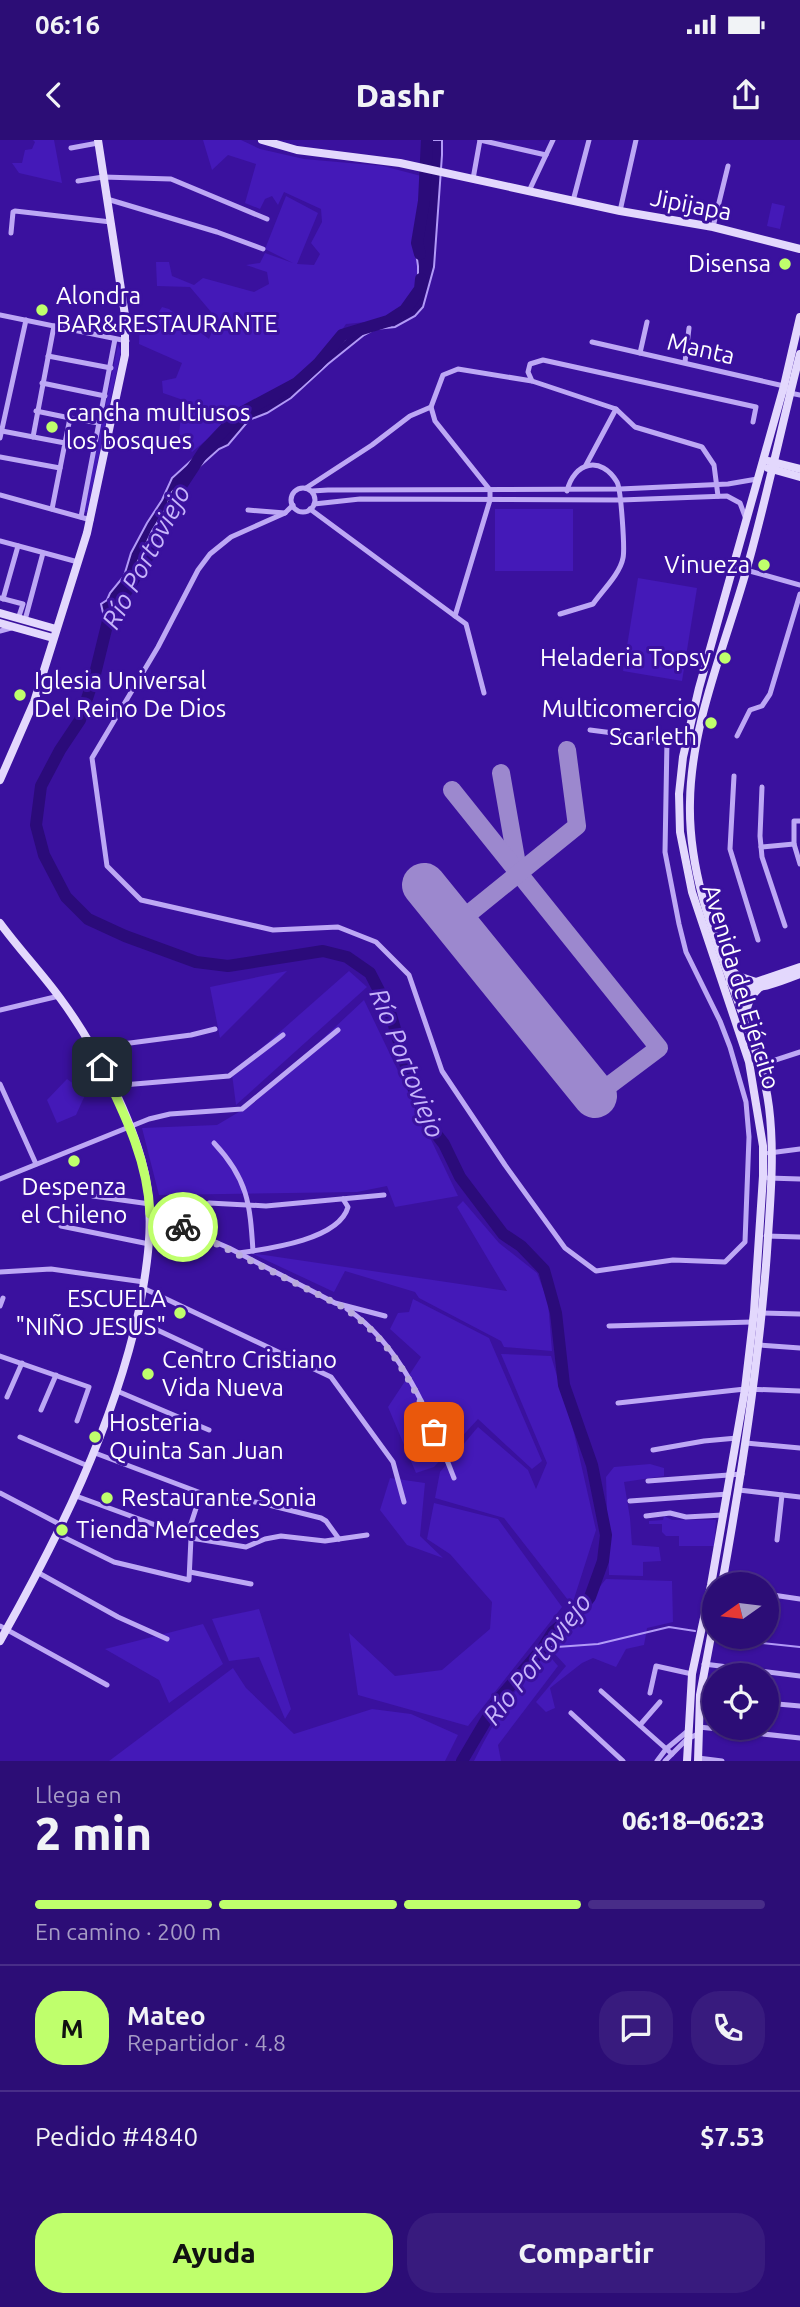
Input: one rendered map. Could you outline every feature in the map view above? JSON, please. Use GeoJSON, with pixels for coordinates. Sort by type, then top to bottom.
{"type":"FeatureCollection","features":[{"type":"Feature","properties":{"kind":"main road","name":"Jipijapa"},"geometry":{"type":"LineString","coordinates":[[262,140],[298,150],[400,163],[620,211],[713,227],[800,249]]}},
{"type":"Feature","properties":{"kind":"main road"},"geometry":{"type":"LineString","coordinates":[[0,780],[27,720],[79,562],[91,520],[127,341],[98,142]]}},
{"type":"Feature","properties":{"kind":"main road","name":"Avenida del Ejército"},"geometry":{"type":"LineString","coordinates":[[787,390],[800,317]]}},
{"type":"Feature","properties":{"kind":"main road","name":"Avenida del Ejército"},"geometry":{"type":"LineString","coordinates":[[767,1153],[749,1062],[720,965],[694,857],[690,830],[691,774],[701,723],[746,570],[767,464],[787,390],[800,354]]}},
{"type":"Feature","properties":{"kind":"main road"},"geometry":{"type":"LineString","coordinates":[[767,464],[800,469]]}},
{"type":"Feature","properties":{"kind":"main road"},"geometry":{"type":"LineString","coordinates":[[767,464],[800,477]]}},
{"type":"Feature","properties":{"kind":"main road","name":"Avenida del Ejército"},"geometry":{"type":"LineString","coordinates":[[720,965],[685,866],[680,832],[683,757],[757,480],[767,464]]}},
{"type":"Feature","properties":{"kind":"main road"},"geometry":{"type":"LineString","coordinates":[[0,613],[18,623],[55,634]]}},
{"type":"Feature","properties":{"kind":"main road"},"geometry":{"type":"LineString","coordinates":[[0,623],[18,623]]}},
{"type":"Feature","properties":{"kind":"main road"},"geometry":{"type":"LineString","coordinates":[[0,923],[59,996],[92,1048],[129,1125],[142,1159],[154,1215],[136,1320],[117,1391],[95,1453],[37,1572],[3,1628],[0,1641]]}},
{"type":"Feature","properties":{"kind":"main road"},"geometry":{"type":"LineString","coordinates":[[720,965],[732,983],[747,988],[800,974]]}},
{"type":"Feature","properties":{"kind":"main road"},"geometry":{"type":"LineString","coordinates":[[720,965],[758,985]]}},
{"type":"Feature","properties":{"kind":"main road"},"geometry":{"type":"LineString","coordinates":[[748,1028],[748,1003],[758,985],[800,967]]}},
{"type":"Feature","properties":{"kind":"main road","name":"Avenida del Ejército"},"geometry":{"type":"LineString","coordinates":[[724,1572],[760,1345],[758,1312],[768,1178],[769,1106],[760,1065],[732,983]]}},
{"type":"Feature","properties":{"kind":"main road"},"geometry":{"type":"LineString","coordinates":[[734,1016],[738,1000],[747,988]]}},
{"type":"Feature","properties":{"kind":"main road","name":"Avenida del Ejército"},"geometry":{"type":"LineString","coordinates":[[715,1572],[738,1438],[752,1322],[758,1312]]}},
{"type":"Feature","properties":{"kind":"main road","name":"Avenida del Ejército"},"geometry":{"type":"LineString","coordinates":[[687,1761],[692,1674],[702,1632]]}},
{"type":"Feature","properties":{"kind":"main road"},"geometry":{"type":"LineString","coordinates":[[698,1760],[702,1680]]}},
{"type":"Feature","properties":{"kind":"street"},"geometry":{"type":"LineString","coordinates":[[473,179],[480,140],[546,155]]}},
{"type":"Feature","properties":{"kind":"street"},"geometry":{"type":"LineString","coordinates":[[529,191],[553,140]]}},
{"type":"Feature","properties":{"kind":"street"},"geometry":{"type":"LineString","coordinates":[[573,201],[589,140]]}},
{"type":"Feature","properties":{"kind":"street"},"geometry":{"type":"LineString","coordinates":[[620,211],[636,140]]}},
{"type":"Feature","properties":{"kind":"street"},"geometry":{"type":"LineString","coordinates":[[71,148],[98,142]]}},
{"type":"Feature","properties":{"kind":"street"},"geometry":{"type":"LineString","coordinates":[[713,227],[728,166]]}},
{"type":"Feature","properties":{"kind":"street"},"geometry":{"type":"LineString","coordinates":[[78,181],[103,177],[171,179],[267,219]]}},
{"type":"Feature","properties":{"kind":"street"},"geometry":{"type":"LineString","coordinates":[[107,199],[217,232],[263,249]]}},
{"type":"Feature","properties":{"kind":"street"},"geometry":{"type":"LineString","coordinates":[[10,233],[15,211],[111,222]]}},
{"type":"Feature","properties":{"kind":"street"},"geometry":{"type":"LineString","coordinates":[[0,315],[127,341]]}},
{"type":"Feature","properties":{"kind":"street"},"geometry":{"type":"LineString","coordinates":[[26,320],[1,435],[65,443]]}},
{"type":"Feature","properties":{"kind":"street"},"geometry":{"type":"LineString","coordinates":[[640,353],[648,322]]}},
{"type":"Feature","properties":{"kind":"street"},"geometry":{"type":"LineString","coordinates":[[33,437],[54,326]]}},
{"type":"Feature","properties":{"kind":"street"},"geometry":{"type":"LineString","coordinates":[[685,362],[689,328]]}},
{"type":"Feature","properties":{"kind":"street"},"geometry":{"type":"LineString","coordinates":[[81,517],[115,339]]}},
{"type":"Feature","properties":{"kind":"street","name":"Manta"},"geometry":{"type":"LineString","coordinates":[[592,342],[685,362],[800,396]]}},
{"type":"Feature","properties":{"kind":"street"},"geometry":{"type":"LineString","coordinates":[[47,356],[111,368]]}},
{"type":"Feature","properties":{"kind":"street"},"geometry":{"type":"LineString","coordinates":[[532,381],[528,372],[530,364],[543,360],[756,407],[753,422]]}},
{"type":"Feature","properties":{"kind":"street"},"geometry":{"type":"LineString","coordinates":[[455,616],[490,500],[490,490],[435,421],[431,407],[443,375],[458,369],[532,381],[616,408],[635,427],[702,447],[714,465],[718,496]]}},
{"type":"Feature","properties":{"kind":"street"},"geometry":{"type":"LineString","coordinates":[[42,383],[105,396]]}},
{"type":"Feature","properties":{"kind":"street"},"geometry":{"type":"LineString","coordinates":[[309,490],[410,416],[431,407]]}},
{"type":"Feature","properties":{"kind":"street"},"geometry":{"type":"LineString","coordinates":[[586,465],[616,408]]}},
{"type":"Feature","properties":{"kind":"street"},"geometry":{"type":"LineString","coordinates":[[36,411],[99,423]]}},
{"type":"Feature","properties":{"kind":"street"},"geometry":{"type":"LineString","coordinates":[[52,509],[70,418]]}},
{"type":"Feature","properties":{"kind":"street"},"geometry":{"type":"LineString","coordinates":[[0,457],[60,468]]}},
{"type":"Feature","properties":{"kind":"street"},"geometry":{"type":"LineString","coordinates":[[560,614],[593,604],[623,558],[620,489],[611,474],[598,466],[586,465],[576,470],[567,491]]}},
{"type":"Feature","properties":{"kind":"street"},"geometry":{"type":"LineString","coordinates":[[747,522],[740,503],[727,496],[621,500],[360,499],[312,506],[303,512],[293,505],[291,498],[295,491],[309,490],[567,491],[757,480]]}},
{"type":"Feature","properties":{"kind":"street"},"geometry":{"type":"LineString","coordinates":[[309,490],[315,497],[312,506]]}},
{"type":"Feature","properties":{"kind":"street"},"geometry":{"type":"LineString","coordinates":[[0,495],[91,520]]}},
{"type":"Feature","properties":{"kind":"street"},"geometry":{"type":"LineString","coordinates":[[293,505],[285,513],[231,537],[210,554],[198,570],[158,647],[92,758],[107,866],[141,900],[273,930],[338,927],[376,943],[409,975],[442,1071],[565,1248],[596,1270],[673,1260],[725,1262],[745,1242],[749,1137],[746,1102],[730,1047],[686,952],[679,924],[665,852],[667,740],[590,730]]}},
{"type":"Feature","properties":{"kind":"street"},"geometry":{"type":"LineString","coordinates":[[312,506],[466,624],[484,693]]}},
{"type":"Feature","properties":{"kind":"street"},"geometry":{"type":"LineString","coordinates":[[248,510],[285,513]]}},
{"type":"Feature","properties":{"kind":"street"},"geometry":{"type":"LineString","coordinates":[[0,541],[79,562]]}},
{"type":"Feature","properties":{"kind":"street"},"geometry":{"type":"LineString","coordinates":[[18,546],[1,598],[23,604],[18,623]]}},
{"type":"Feature","properties":{"kind":"street"},"geometry":{"type":"LineString","coordinates":[[0,631],[18,623],[43,553]]}},
{"type":"Feature","properties":{"kind":"street"},"geometry":{"type":"LineString","coordinates":[[735,565],[800,585]]}},
{"type":"Feature","properties":{"kind":"street"},"geometry":{"type":"LineString","coordinates":[[737,736],[747,713],[762,706],[770,694],[800,594]]}},
{"type":"Feature","properties":{"kind":"street"},"geometry":{"type":"LineString","coordinates":[[734,776],[730,849],[758,940]]}},
{"type":"Feature","properties":{"kind":"street"},"geometry":{"type":"LineString","coordinates":[[762,787],[761,847],[785,926]]}},
{"type":"Feature","properties":{"kind":"street"},"geometry":{"type":"LineString","coordinates":[[800,821],[794,821],[794,844],[800,864]]}},
{"type":"Feature","properties":{"kind":"street"},"geometry":{"type":"LineString","coordinates":[[761,847],[794,844]]}},
{"type":"Feature","properties":{"kind":"street"},"geometry":{"type":"LineString","coordinates":[[0,1010],[59,996]]}},
{"type":"Feature","properties":{"kind":"street"},"geometry":{"type":"LineString","coordinates":[[92,1048],[191,1035],[215,1028]]}},
{"type":"Feature","properties":{"kind":"street"},"geometry":{"type":"LineString","coordinates":[[0,1179],[129,1125],[170,1114],[242,1109],[338,1030]]}},
{"type":"Feature","properties":{"kind":"street"},"geometry":{"type":"LineString","coordinates":[[111,1086],[226,1077],[283,1035]]}},
{"type":"Feature","properties":{"kind":"street"},"geometry":{"type":"LineString","coordinates":[[760,1065],[800,1052]]}},
{"type":"Feature","properties":{"kind":"street"},"geometry":{"type":"LineString","coordinates":[[0,1084],[36,1164]]}},
{"type":"Feature","properties":{"kind":"street"},"geometry":{"type":"LineString","coordinates":[[214,1143],[237,1171],[250,1206],[254,1261]]}},
{"type":"Feature","properties":{"kind":"street"},"geometry":{"type":"LineString","coordinates":[[767,1153],[800,1149]]}},
{"type":"Feature","properties":{"kind":"street"},"geometry":{"type":"LineString","coordinates":[[768,1178],[800,1179]]}},
{"type":"Feature","properties":{"kind":"street"},"geometry":{"type":"LineString","coordinates":[[154,1215],[166,1212],[192,1221],[201,1208],[209,1203],[250,1206],[384,1195]]}},
{"type":"Feature","properties":{"kind":"street"},"geometry":{"type":"LineString","coordinates":[[93,1196],[150,1204]]}},
{"type":"Feature","properties":{"kind":"street"},"geometry":{"type":"LineString","coordinates":[[238,1253],[282,1247],[323,1232],[340,1220],[347,1211],[343,1199]]}},
{"type":"Feature","properties":{"kind":"street"},"geometry":{"type":"LineString","coordinates":[[154,1215],[254,1261],[343,1307],[370,1326],[398,1362],[424,1408],[454,1478]]}},
{"type":"Feature","properties":{"kind":"street"},"geometry":{"type":"LineString","coordinates":[[61,1226],[149,1244]]}},
{"type":"Feature","properties":{"kind":"street"},"geometry":{"type":"LineString","coordinates":[[764,1236],[800,1237]]}},
{"type":"Feature","properties":{"kind":"street"},"geometry":{"type":"LineString","coordinates":[[0,1272],[51,1269],[144,1285],[331,1377],[393,1462],[404,1502]]}},
{"type":"Feature","properties":{"kind":"street"},"geometry":{"type":"LineString","coordinates":[[0,1306],[3,1298]]}},
{"type":"Feature","properties":{"kind":"street"},"geometry":{"type":"LineString","coordinates":[[343,1307],[385,1316]]}},
{"type":"Feature","properties":{"kind":"street"},"geometry":{"type":"LineString","coordinates":[[758,1312],[800,1314]]}},
{"type":"Feature","properties":{"kind":"street"},"geometry":{"type":"LineString","coordinates":[[136,1320],[217,1358]]}},
{"type":"Feature","properties":{"kind":"street"},"geometry":{"type":"LineString","coordinates":[[609,1326],[752,1322]]}},
{"type":"Feature","properties":{"kind":"street"},"geometry":{"type":"LineString","coordinates":[[760,1345],[800,1348]]}},
{"type":"Feature","properties":{"kind":"street"},"geometry":{"type":"LineString","coordinates":[[0,1356],[89,1387],[77,1421]]}},
{"type":"Feature","properties":{"kind":"street"},"geometry":{"type":"LineString","coordinates":[[7,1397],[22,1363]]}},
{"type":"Feature","properties":{"kind":"street"},"geometry":{"type":"LineString","coordinates":[[41,1410],[56,1375]]}},
{"type":"Feature","properties":{"kind":"street"},"geometry":{"type":"LineString","coordinates":[[618,1403],[755,1388],[800,1391]]}},
{"type":"Feature","properties":{"kind":"street"},"geometry":{"type":"LineString","coordinates":[[117,1391],[209,1430]]}},
{"type":"Feature","properties":{"kind":"street"},"geometry":{"type":"LineString","coordinates":[[20,1437],[89,1466]]}},
{"type":"Feature","properties":{"kind":"street"},"geometry":{"type":"LineString","coordinates":[[653,1450],[738,1438]]}},
{"type":"Feature","properties":{"kind":"street"},"geometry":{"type":"LineString","coordinates":[[746,1443],[800,1448]]}},
{"type":"Feature","properties":{"kind":"street"},"geometry":{"type":"LineString","coordinates":[[95,1453],[201,1493],[261,1503],[321,1518],[339,1539]]}},
{"type":"Feature","properties":{"kind":"street"},"geometry":{"type":"LineString","coordinates":[[648,1481],[741,1474]]}},
{"type":"Feature","properties":{"kind":"street"},"geometry":{"type":"LineString","coordinates":[[630,1501],[738,1491],[800,1497]]}},
{"type":"Feature","properties":{"kind":"street"},"geometry":{"type":"LineString","coordinates":[[0,1493],[114,1562],[189,1580],[189,1537],[201,1493]]}},
{"type":"Feature","properties":{"kind":"street"},"geometry":{"type":"LineString","coordinates":[[777,1540],[782,1494]]}},
{"type":"Feature","properties":{"kind":"street"},"geometry":{"type":"LineString","coordinates":[[76,1496],[189,1537],[246,1547],[281,1536],[325,1541],[367,1535]]}},
{"type":"Feature","properties":{"kind":"street"},"geometry":{"type":"LineString","coordinates":[[646,1516],[670,1513],[686,1517],[723,1515]]}},
{"type":"Feature","properties":{"kind":"street"},"geometry":{"type":"LineString","coordinates":[[37,1572],[118,1617],[167,1639]]}},
{"type":"Feature","properties":{"kind":"street"},"geometry":{"type":"LineString","coordinates":[[190,1572],[251,1584]]}},
{"type":"Feature","properties":{"kind":"street"},"geometry":{"type":"LineString","coordinates":[[779,1596],[800,1599]]}},
{"type":"Feature","properties":{"kind":"street"},"geometry":{"type":"LineString","coordinates":[[3,1628],[107,1685]]}},
{"type":"Feature","properties":{"kind":"street"},"geometry":{"type":"LineString","coordinates":[[650,1693],[656,1666],[692,1674]]}},
{"type":"Feature","properties":{"kind":"street"},"geometry":{"type":"LineString","coordinates":[[779,1673],[800,1676]]}},
{"type":"Feature","properties":{"kind":"street"},"geometry":{"type":"LineString","coordinates":[[601,1691],[669,1751]]}},
{"type":"Feature","properties":{"kind":"street"},"geometry":{"type":"LineString","coordinates":[[640,1725],[660,1702]]}},
{"type":"Feature","properties":{"kind":"street"},"geometry":{"type":"LineString","coordinates":[[779,1704],[800,1706]]}},
{"type":"Feature","properties":{"kind":"street"},"geometry":{"type":"LineString","coordinates":[[571,1713],[623,1761]]}},
{"type":"Feature","properties":{"kind":"street"},"geometry":{"type":"LineString","coordinates":[[657,1761],[687,1735],[698,1731],[800,1738]]}},
{"type":"Feature","properties":{"kind":"street"},"geometry":{"type":"LineString","coordinates":[[665,1761],[669,1751]]}},
{"type":"Feature","properties":{"kind":"street"},"geometry":{"type":"LineString","coordinates":[[698,1760],[722,1761]]}},
{"type":"Feature","properties":{"kind":"shaded area"},"geometry":{"type":"Polygon","coordinates":[[[33,140],[54,140],[62,183],[19,173],[12,163],[22,163],[25,150],[32,149],[35,142],[33,140]]]}},
{"type":"Feature","properties":{"kind":"shaded area"},"geometry":{"type":"Polygon","coordinates":[[[203,140],[241,140],[260,149],[304,159],[383,166],[425,177],[420,274],[410,304],[377,321],[346,324],[320,362],[254,400],[192,452],[179,434],[183,400],[163,393],[162,381],[176,378],[182,363],[139,344],[140,317],[157,315],[162,307],[169,309],[209,339],[217,319],[190,287],[157,286],[156,262],[169,262],[172,276],[194,285],[203,278],[254,292],[269,284],[267,272],[246,265],[260,263],[265,253],[293,263],[265,249],[286,196],[318,213],[297,264],[314,265],[320,254],[311,243],[322,222],[321,209],[284,192],[278,205],[272,196],[265,199],[260,209],[245,203],[256,164],[228,155],[212,170],[203,140]]]}},
{"type":"Feature","properties":{"kind":"shaded area"},"geometry":{"type":"Polygon","coordinates":[[[430,140],[442,140],[442,155],[434,267],[423,307],[415,316],[395,327],[375,329],[364,335],[291,398],[267,413],[249,420],[228,445],[219,449],[180,484],[171,493],[167,507],[152,531],[129,581],[113,608],[104,617],[101,604],[124,576],[131,553],[172,478],[194,458],[206,452],[246,413],[260,406],[264,398],[284,392],[311,373],[344,340],[366,326],[387,318],[401,318],[409,311],[418,287],[415,245],[423,230],[430,140]]]}},
{"type":"Feature","properties":{"kind":"shaded area"},"geometry":{"type":"Polygon","coordinates":[[[772,203],[785,206],[780,229],[767,226],[772,203]]]}},
{"type":"Feature","properties":{"kind":"shaded area"},"geometry":{"type":"Polygon","coordinates":[[[118,344],[121,351],[87,512],[84,512],[118,344]]]}},
{"type":"Feature","properties":{"kind":"shaded area"},"geometry":{"type":"Polygon","coordinates":[[[495,509],[573,509],[573,571],[495,571],[495,509]]]}},
{"type":"Feature","properties":{"kind":"shaded area"},"geometry":{"type":"Polygon","coordinates":[[[638,578],[697,588],[682,681],[623,671],[638,578]]]}},
{"type":"Feature","properties":{"kind":"shaded area"},"geometry":{"type":"Polygon","coordinates":[[[287,971],[220,1038],[210,987],[287,971]]]}},
{"type":"Feature","properties":{"kind":"shaded area"},"geometry":{"type":"Polygon","coordinates":[[[349,971],[367,987],[236,1105],[232,1074],[349,971]]]}},
{"type":"Feature","properties":{"kind":"shaded area"},"geometry":{"type":"Polygon","coordinates":[[[364,1000],[458,1196],[395,1207],[387,1186],[357,1192],[159,1195],[142,1128],[217,1125],[254,1103],[364,1000]]]}},
{"type":"Feature","properties":{"kind":"shaded area"},"geometry":{"type":"Polygon","coordinates":[[[67,1079],[86,1093],[76,1115],[57,1123],[47,1100],[67,1079]]]}},
{"type":"Feature","properties":{"kind":"shaded area"},"geometry":{"type":"Polygon","coordinates":[[[463,1201],[499,1243],[537,1273],[548,1302],[552,1351],[504,1347],[501,1341],[419,1298],[415,1292],[345,1271],[334,1292],[251,1253],[507,1291],[457,1207],[463,1201]]]}},
{"type":"Feature","properties":{"kind":"shaded area"},"geometry":{"type":"Polygon","coordinates":[[[413,1299],[489,1338],[542,1461],[532,1469],[478,1419],[434,1467],[416,1473],[388,1407],[421,1357],[390,1329],[398,1313],[409,1312],[413,1299]]]}},
{"type":"Feature","properties":{"kind":"shaded area"},"geometry":{"type":"Polygon","coordinates":[[[501,1354],[551,1356],[574,1433],[596,1530],[572,1605],[504,1518],[435,1498],[440,1472],[478,1427],[528,1470],[536,1489],[547,1463],[501,1354]]]}},
{"type":"Feature","properties":{"kind":"shaded area"},"geometry":{"type":"Polygon","coordinates":[[[650,1464],[664,1468],[664,1476],[624,1482],[632,1545],[659,1547],[661,1561],[643,1562],[643,1576],[609,1575],[606,1477],[614,1467],[650,1464]]]}},
{"type":"Feature","properties":{"kind":"shaded area"},"geometry":{"type":"Polygon","coordinates":[[[390,1478],[425,1483],[420,1536],[443,1558],[407,1545],[380,1510],[390,1478]]]}},
{"type":"Feature","properties":{"kind":"shaded area"},"geometry":{"type":"Polygon","coordinates":[[[434,1503],[498,1519],[562,1607],[468,1726],[358,1695],[349,1633],[395,1676],[442,1670],[490,1629],[492,1602],[450,1554],[427,1539],[434,1503]]]}},
{"type":"Feature","properties":{"kind":"shaded area"},"geometry":{"type":"Polygon","coordinates":[[[664,1516],[672,1520],[716,1520],[714,1546],[679,1546],[679,1536],[666,1536],[662,1532],[662,1524],[649,1524],[649,1521],[663,1520],[664,1516]]]}},
{"type":"Feature","properties":{"kind":"shaded area"},"geometry":{"type":"Polygon","coordinates":[[[606,1579],[672,1581],[673,1622],[647,1628],[644,1645],[626,1649],[616,1667],[593,1658],[582,1663],[550,1688],[555,1708],[546,1712],[536,1702],[566,1666],[554,1653],[561,1635],[606,1579]]]}},
{"type":"Feature","properties":{"kind":"shaded area"},"geometry":{"type":"Polygon","coordinates":[[[259,1609],[291,1709],[285,1719],[259,1657],[229,1661],[212,1619],[259,1609]]]}},
{"type":"Feature","properties":{"kind":"shaded area"},"geometry":{"type":"Polygon","coordinates":[[[203,1624],[223,1664],[169,1703],[159,1680],[105,1649],[203,1624]]]}},
{"type":"Feature","properties":{"kind":"shaded area"},"geometry":{"type":"Polygon","coordinates":[[[547,1653],[558,1666],[498,1745],[501,1761],[474,1761],[506,1704],[547,1653]]]}},
{"type":"Feature","properties":{"kind":"shaded area"},"geometry":{"type":"Polygon","coordinates":[[[233,1668],[246,1688],[294,1734],[372,1709],[411,1714],[458,1735],[445,1761],[109,1761],[233,1668]]]}},
{"type":"Feature","properties":{"kind":"waterway","name":"Río Portoviejo"},"geometry":{"type":"LineString","coordinates":[[420,254],[417,243],[424,201],[427,140]]}},
{"type":"Feature","properties":{"kind":"waterway","name":"Río Portoviejo"},"geometry":{"type":"LineString","coordinates":[[421,279],[420,289],[405,310],[388,321],[342,335],[318,364],[297,383],[239,414],[204,451],[181,486],[158,540],[108,621],[80,720],[41,786],[36,825],[44,855],[66,897],[88,919],[125,936],[196,962],[228,966],[323,951],[347,957],[370,973],[390,1012],[426,1121],[444,1144],[460,1177],[503,1234],[521,1246],[544,1270],[556,1313],[564,1385],[592,1465],[606,1535],[603,1561],[590,1597],[579,1611],[553,1632],[543,1648],[498,1700],[462,1761]]}},
{"type":"Feature","properties":{"kind":"waterway"},"geometry":{"type":"LineString","coordinates":[[543,1648],[598,1644],[669,1627],[695,1631]]}},
{"type":"Feature","properties":{"kind":"waterway"},"geometry":{"type":"LineString","coordinates":[[779,1645],[800,1647]]}},
{"type":"Feature","properties":{"kind":"taxiway"},"geometry":{"type":"LineString","coordinates":[[456,924],[577,826],[567,750]]}},
{"type":"Feature","properties":{"kind":"taxiway"},"geometry":{"type":"LineString","coordinates":[[501,773],[518,870]]}},
{"type":"Feature","properties":{"kind":"taxiway"},"geometry":{"type":"LineString","coordinates":[[452,790],[659,1048],[595,1096]]}},
{"type":"Feature","properties":{"kind":"runway"},"geometry":{"type":"LineString","coordinates":[[424,885],[595,1096]]}},
{"type":"Feature","properties":{"kind":"way so far"},"geometry":{"type":"LineString","coordinates":[[183,1227],[229,1248],[363,1319],[398,1362],[434,1432]]}},
{"type":"Feature","properties":{"kind":"place","name":"Disensa"},"geometry":{"type":"Point","coordinates":[785,264]}},
{"type":"Feature","properties":{"kind":"place","name":"Alondra BAR&RESTAURANTE"},"geometry":{"type":"Point","coordinates":[42,310]}},
{"type":"Feature","properties":{"kind":"place","name":"cancha multiusos los bosques"},"geometry":{"type":"Point","coordinates":[52,427]}},
{"type":"Feature","properties":{"kind":"place","name":"Vinueza"},"geometry":{"type":"Point","coordinates":[764,565]}},
{"type":"Feature","properties":{"kind":"place","name":"Heladeria Topsy"},"geometry":{"type":"Point","coordinates":[725,658]}},
{"type":"Feature","properties":{"kind":"place","name":"Iglesia Universal Del Reino De Dios"},"geometry":{"type":"Point","coordinates":[20,695]}},
{"type":"Feature","properties":{"kind":"place","name":"Multicomercio Scarleth"},"geometry":{"type":"Point","coordinates":[711,723]}},
{"type":"Feature","properties":{"kind":"place","name":"Despenza el Chileno"},"geometry":{"type":"Point","coordinates":[74,1161]}},
{"type":"Feature","properties":{"kind":"place","name":"ESCUELA \"NIÑO JESUS\""},"geometry":{"type":"Point","coordinates":[180,1313]}},
{"type":"Feature","properties":{"kind":"place","name":"Centro Cristiano Vida Nueva"},"geometry":{"type":"Point","coordinates":[148,1374]}},
{"type":"Feature","properties":{"kind":"place","name":"Hosteria Quinta San Juan"},"geometry":{"type":"Point","coordinates":[95,1437]}},
{"type":"Feature","properties":{"kind":"place","name":"Restaurante Sonia"},"geometry":{"type":"Point","coordinates":[107,1498]}},
{"type":"Feature","properties":{"kind":"place","name":"Tienda Mercedes"},"geometry":{"type":"Point","coordinates":[62,1530]}},
{"type":"Feature","properties":{"kind":"route"},"geometry":{"type":"LineString","coordinates":[[102,1067],[142,1159],[150,1214],[183,1227]]}}]}
